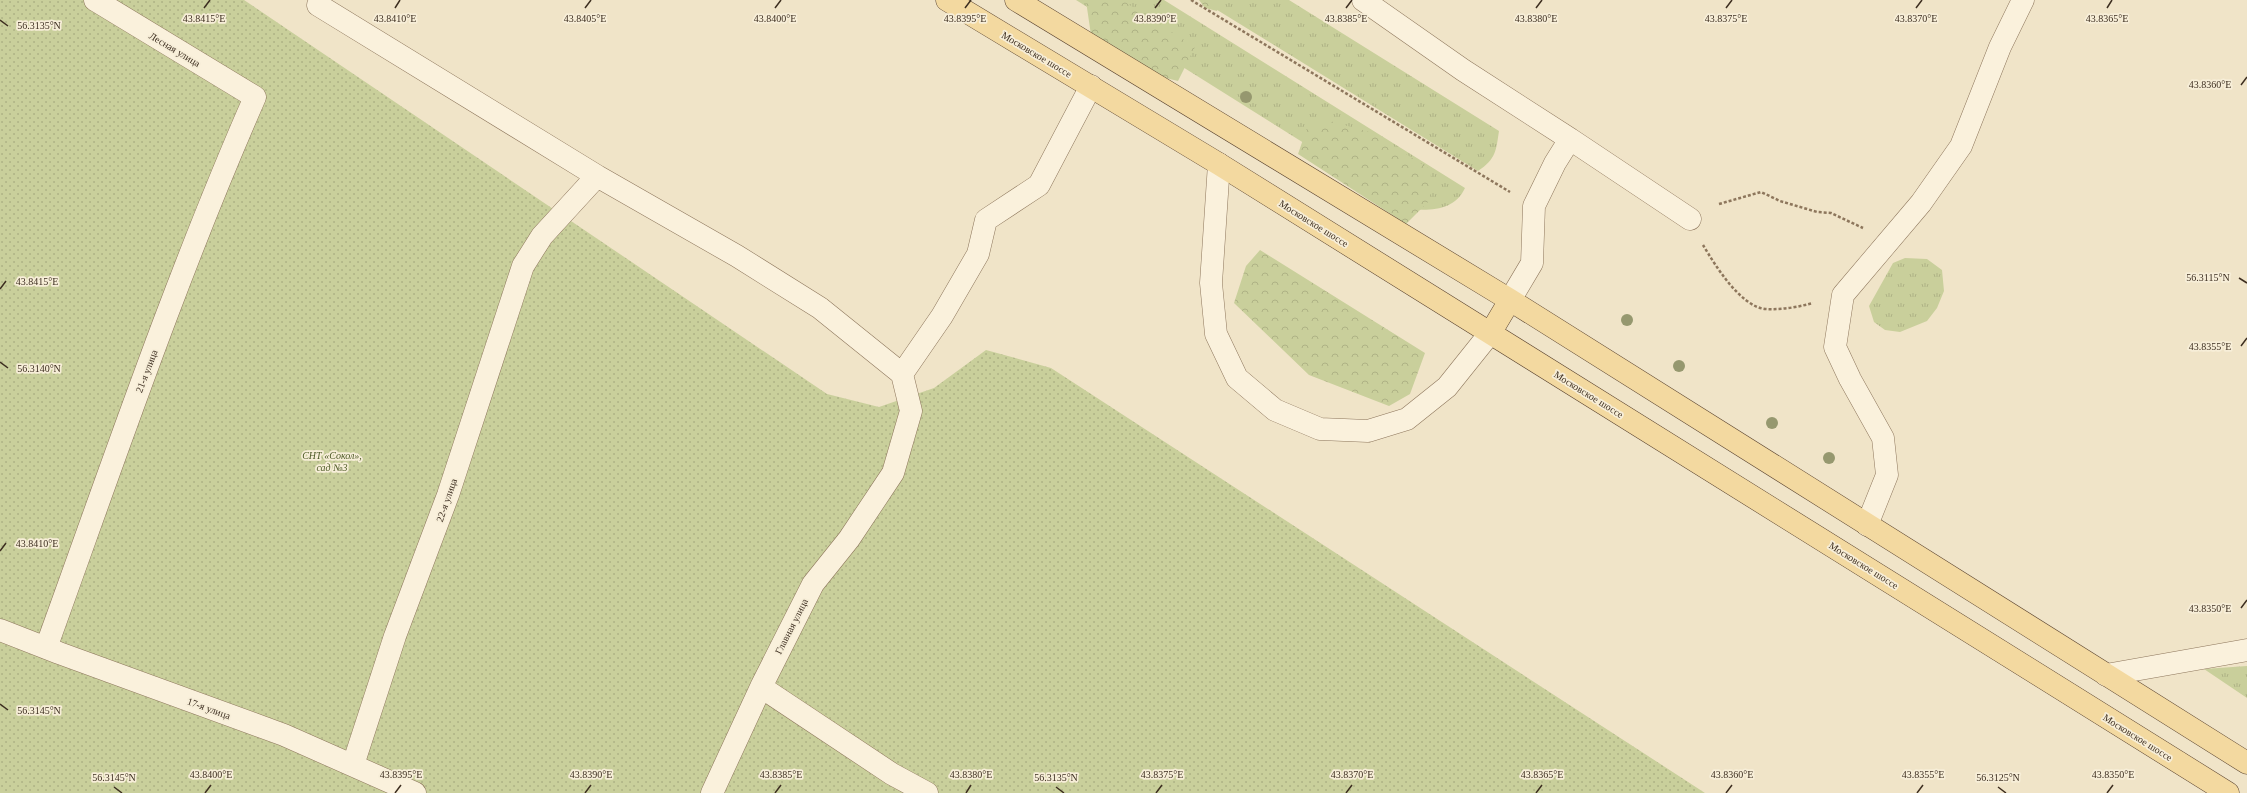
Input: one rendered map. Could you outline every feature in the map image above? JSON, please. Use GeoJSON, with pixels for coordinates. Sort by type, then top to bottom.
{"type":"FeatureCollection","features":[{"type":"Feature","properties":{"kind":"main road","name":"Московское шоссе"},"geometry":{"type":"LineString","coordinates":[[947,0],[1220,164],[2228,793]]}},
{"type":"Feature","properties":{"kind":"main road"},"geometry":{"type":"LineString","coordinates":[[1016,0],[1510,300],[2106,676],[2247,763]]}},
{"type":"Feature","properties":{"kind":"main road"},"geometry":{"type":"LineString","coordinates":[[1491,332],[1510,300]]}},
{"type":"Feature","properties":{"kind":"street","name":"Лесная улица"},"geometry":{"type":"LineString","coordinates":[[95,0],[256,97]]}},
{"type":"Feature","properties":{"kind":"street"},"geometry":{"type":"LineString","coordinates":[[1363,0],[1463,70],[1690,219]]}},
{"type":"Feature","properties":{"kind":"street"},"geometry":{"type":"LineString","coordinates":[[1867,525],[1887,475],[1883,438],[1850,380],[1835,347],[1843,295],[1921,203],[1961,146],[2000,48],[2023,0]]}},
{"type":"Feature","properties":{"kind":"street"},"geometry":{"type":"LineString","coordinates":[[318,5],[597,176],[737,256],[820,308],[902,374],[942,316],[978,254],[986,220],[1039,185],[1091,86]]}},
{"type":"Feature","properties":{"kind":"street","name":"21-я улица"},"geometry":{"type":"LineString","coordinates":[[46,648],[120,437],[213,194],[256,97]]}},
{"type":"Feature","properties":{"kind":"street"},"geometry":{"type":"LineString","coordinates":[[1510,300],[1532,263],[1534,206],[1555,163],[1570,139]]}},
{"type":"Feature","properties":{"kind":"street"},"geometry":{"type":"LineString","coordinates":[[1220,164],[1211,283],[1216,334],[1237,378],[1275,410],[1320,430],[1368,431],[1407,419],[1447,387],[1491,332]]}},
{"type":"Feature","properties":{"kind":"street","name":"22-я улица"},"geometry":{"type":"LineString","coordinates":[[353,766],[395,636],[448,495],[523,266],[542,236],[597,176]]}},
{"type":"Feature","properties":{"kind":"street","name":"Главная улица"},"geometry":{"type":"LineString","coordinates":[[712,793],[760,687],[813,584],[849,539],[893,473],[911,411],[902,374]]}},
{"type":"Feature","properties":{"kind":"street","name":"17-я улица"},"geometry":{"type":"LineString","coordinates":[[0,630],[284,735],[416,793]]}},
{"type":"Feature","properties":{"kind":"street"},"geometry":{"type":"LineString","coordinates":[[2106,676],[2247,650]]}},
{"type":"Feature","properties":{"kind":"street"},"geometry":{"type":"LineString","coordinates":[[760,687],[892,774],[927,793]]}},
{"type":"Feature","properties":{"kind":"path"},"geometry":{"type":"LineString","coordinates":[[1191,0],[1534,206]]}},
{"type":"Feature","properties":{"kind":"path"},"geometry":{"type":"LineString","coordinates":[[1719,204],[1760,192],[1780,201],[1817,212],[1831,213],[1865,229],[1895,233]]}},
{"type":"Feature","properties":{"kind":"path"},"geometry":{"type":"LineString","coordinates":[[1702,244],[1718,270],[1746,301],[1764,309],[1794,308],[1843,295]]}},
{"type":"Feature","properties":{"kind":"green space","name":"СНТ «Сокол», сад №3"},"geometry":{"type":"Polygon","coordinates":[[[0,0],[244,0],[827,394],[879,407],[934,388],[986,350],[1051,368],[1705,793],[0,793],[0,0]]]}},
{"type":"Feature","properties":{"kind":"green space"},"geometry":{"type":"Polygon","coordinates":[[[1076,0],[1164,0],[1465,188],[1455,201],[1442,208],[1426,210],[1409,209],[1076,0]]]}},
{"type":"Feature","properties":{"kind":"green space"},"geometry":{"type":"Polygon","coordinates":[[[1122,0],[1195,47],[1178,81],[1125,68],[1091,35],[1086,1],[1122,0]]]}},
{"type":"Feature","properties":{"kind":"green space"},"geometry":{"type":"Polygon","coordinates":[[[1199,0],[1220,0],[1217,11],[1205,8],[1199,0]]]}},
{"type":"Feature","properties":{"kind":"green space"},"geometry":{"type":"Polygon","coordinates":[[[1201,0],[1289,0],[1499,131],[1497,144],[1492,158],[1478,171],[1201,0]]]}},
{"type":"Feature","properties":{"kind":"green space"},"geometry":{"type":"Polygon","coordinates":[[[1326,120],[1373,133],[1431,170],[1430,200],[1406,224],[1298,154],[1307,128],[1326,120]]]}},
{"type":"Feature","properties":{"kind":"green space"},"geometry":{"type":"Polygon","coordinates":[[[1260,250],[1425,353],[1410,394],[1389,406],[1309,375],[1234,303],[1246,266],[1260,250]]]}},
{"type":"Feature","properties":{"kind":"green space"},"geometry":{"type":"Polygon","coordinates":[[[1905,258],[1927,259],[1942,270],[1944,291],[1937,308],[1927,321],[1900,332],[1885,330],[1874,322],[1869,306],[1893,263],[1905,258]]]}},
{"type":"Feature","properties":{"kind":"green space"},"geometry":{"type":"Polygon","coordinates":[[[2247,666],[2247,698],[2204,669],[2247,666]]]}}]}
